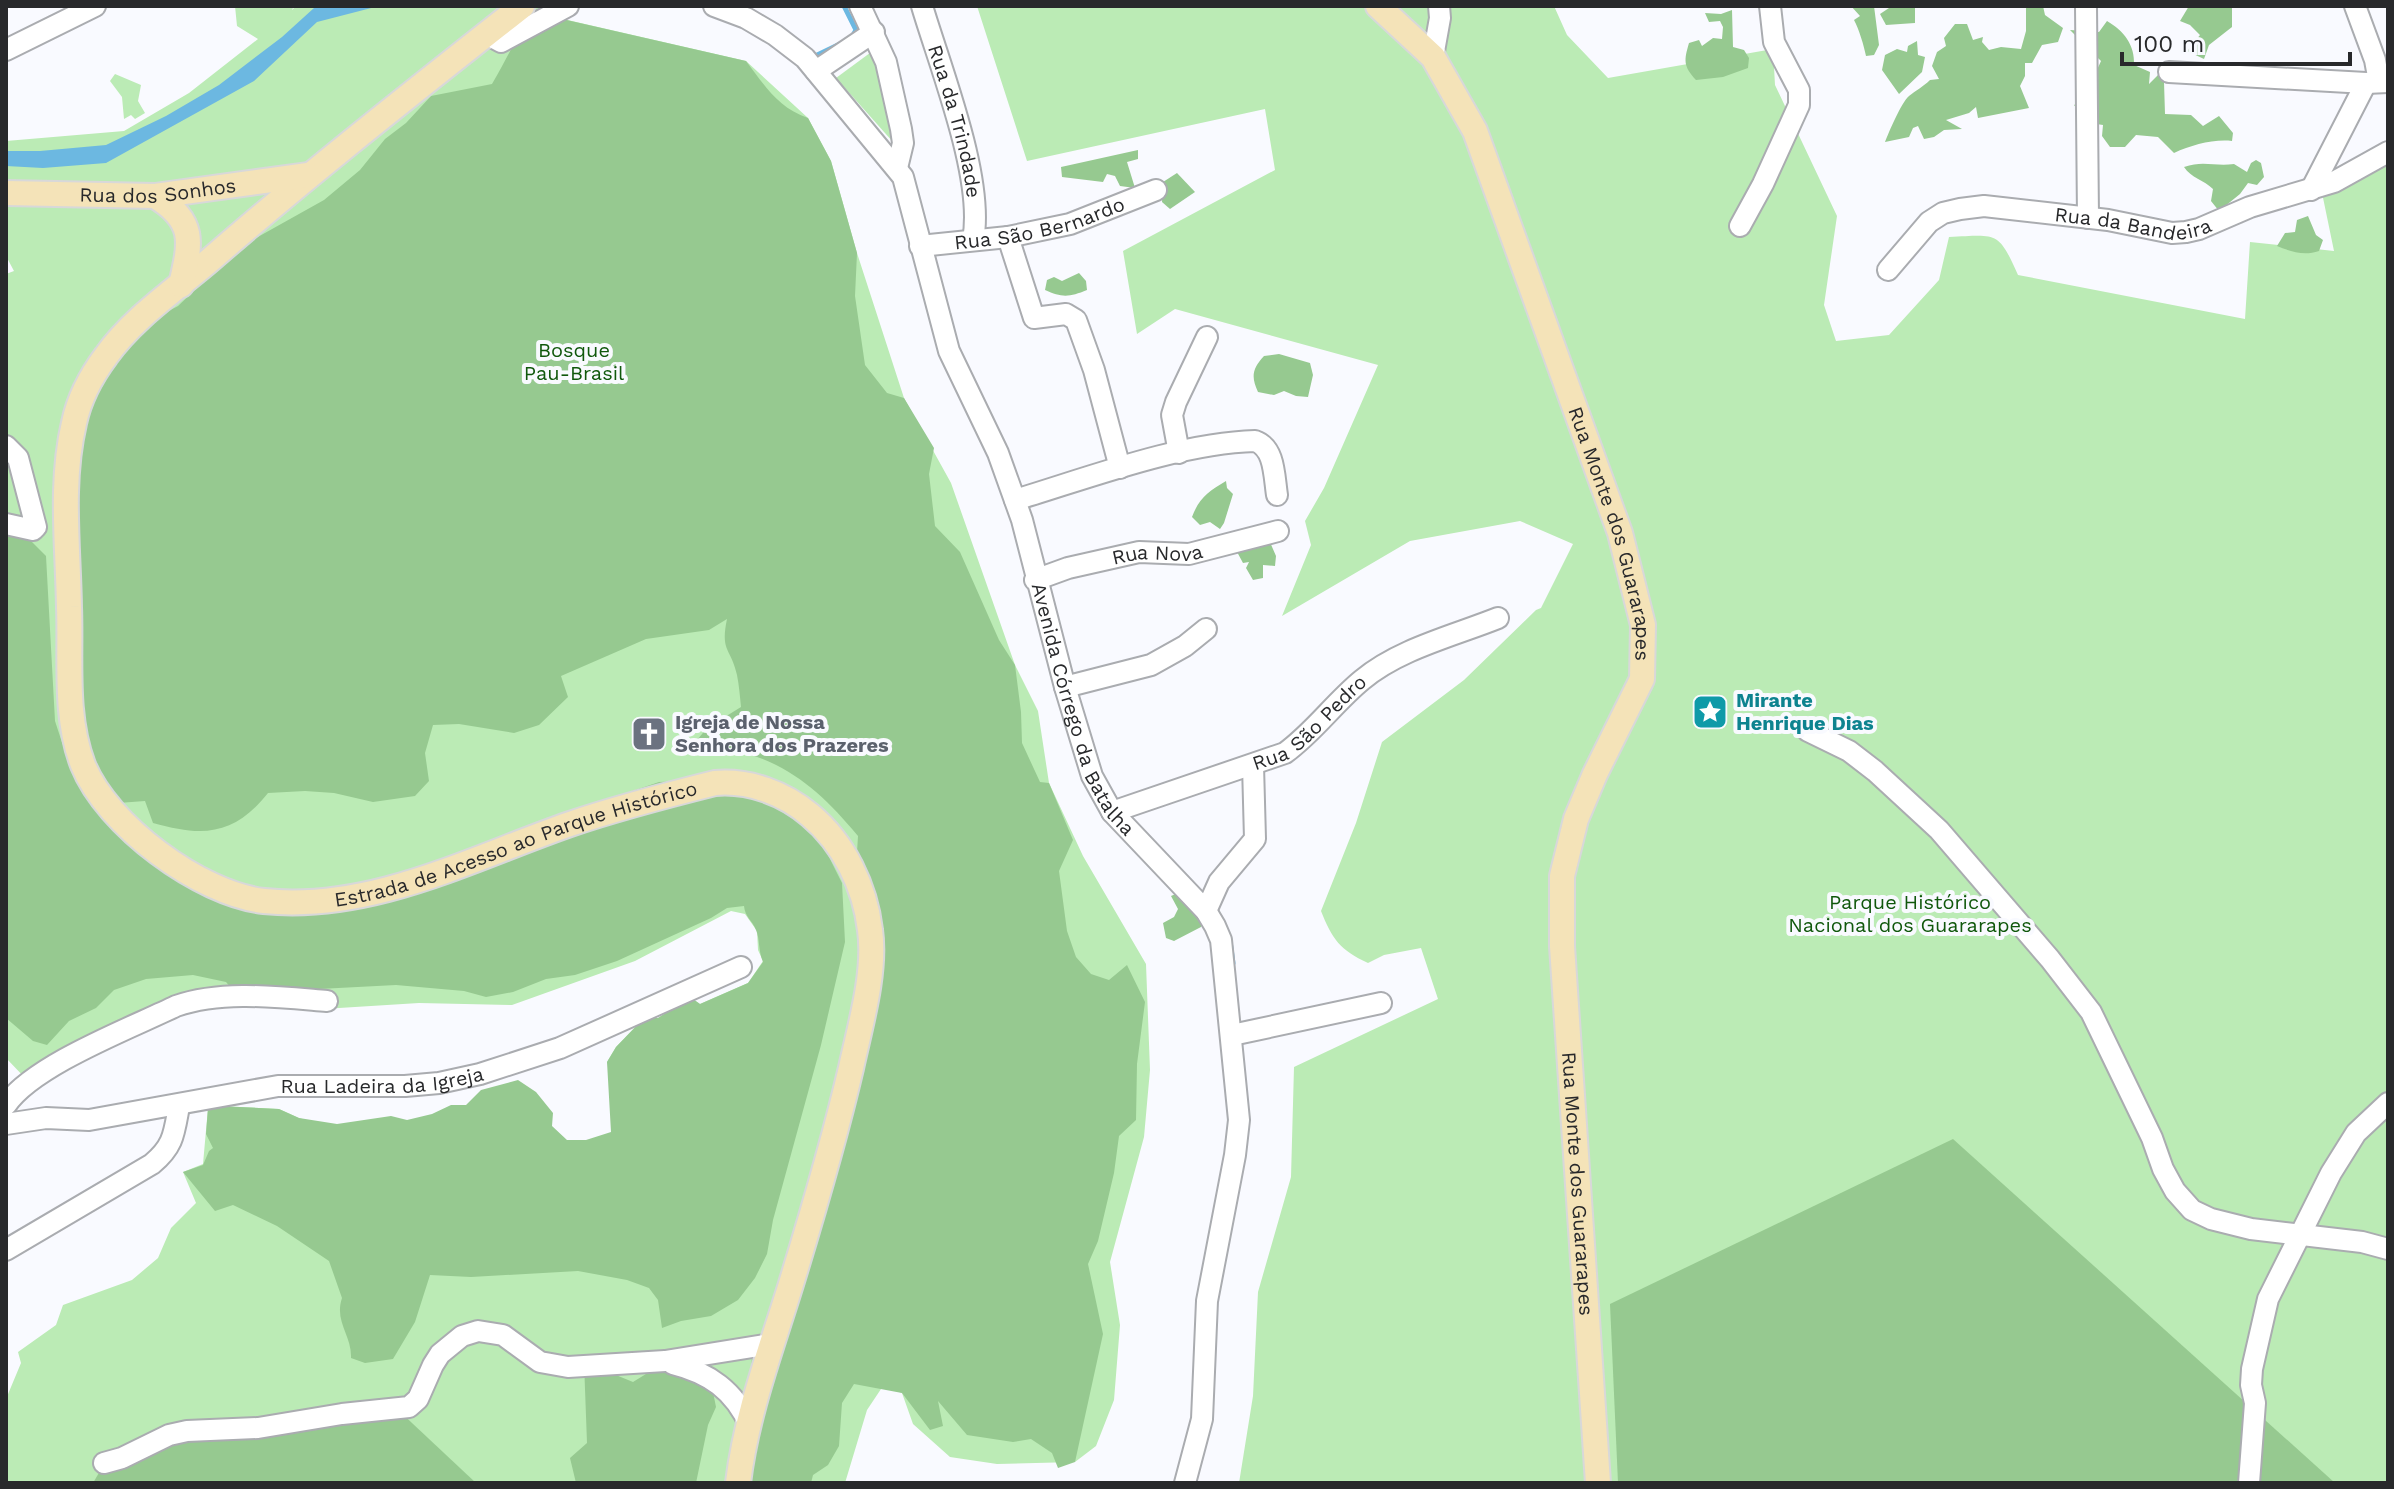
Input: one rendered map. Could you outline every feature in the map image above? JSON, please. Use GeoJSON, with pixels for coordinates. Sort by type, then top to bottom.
{"type":"FeatureCollection","features":[{"type":"Feature","properties":{"kind":"main road"},"geometry":{"type":"LineString","coordinates":[[308,175],[522,6]]}},
{"type":"Feature","properties":{"kind":"main road","name":"Rua Monte dos Guararapes"},"geometry":{"type":"LineString","coordinates":[[1378,6],[1433,57],[1475,131],[1620,533],[1643,625],[1642,679],[1576,819],[1562,876],[1562,946],[1598,1483]]}},
{"type":"Feature","properties":{"kind":"main road","name":"Rua dos Sonhos"},"geometry":{"type":"LineString","coordinates":[[6,193],[155,196],[308,175]]}},
{"type":"Feature","properties":{"kind":"main road","name":"Estrada de Acesso ao Parque Histórico"},"geometry":{"type":"LineString","coordinates":[[308,175],[120,338],[89,381],[74,419],[67,461],[69,667],[78,748],[90,779],[123,822],[166,859],[218,886],[262,901],[352,897],[447,872],[571,824],[715,783],[739,782],[781,795],[803,808],[822,825],[854,872],[866,904],[871,932],[871,962],[856,1046],[832,1149],[771,1344],[738,1483]]}},
{"type":"Feature","properties":{"kind":"main road"},"geometry":{"type":"LineString","coordinates":[[155,196],[178,211],[186,228],[189,248],[181,285]]}},
{"type":"Feature","properties":{"kind":"street"},"geometry":{"type":"LineString","coordinates":[[6,50],[95,6]]}},
{"type":"Feature","properties":{"kind":"street"},"geometry":{"type":"LineString","coordinates":[[486,34],[501,42],[568,6]]}},
{"type":"Feature","properties":{"kind":"street","name":"Avenida Córrego da Batalha"},"geometry":{"type":"LineString","coordinates":[[714,6],[746,18],[821,67],[897,168],[907,189],[949,351],[998,453],[1015,500],[1092,776],[1112,812],[1206,911],[1221,940],[1232,1035],[1238,1131],[1207,1301],[1202,1419],[1185,1483]]}},
{"type":"Feature","properties":{"kind":"street"},"geometry":{"type":"LineString","coordinates":[[860,6],[886,62],[903,143],[897,168]]}},
{"type":"Feature","properties":{"kind":"street","name":"Rua da Trindade"},"geometry":{"type":"LineString","coordinates":[[922,6],[972,180],[973,240]]}},
{"type":"Feature","properties":{"kind":"street"},"geometry":{"type":"LineString","coordinates":[[1433,57],[1439,6]]}},
{"type":"Feature","properties":{"kind":"street"},"geometry":{"type":"LineString","coordinates":[[1740,226],[1799,105],[1799,90],[1774,42],[1770,6]]}},
{"type":"Feature","properties":{"kind":"street"},"geometry":{"type":"LineString","coordinates":[[2086,6],[2088,218]]}},
{"type":"Feature","properties":{"kind":"street"},"geometry":{"type":"LineString","coordinates":[[2311,190],[2378,83],[2375,60],[2355,6]]}},
{"type":"Feature","properties":{"kind":"street"},"geometry":{"type":"LineString","coordinates":[[821,67],[874,32]]}},
{"type":"Feature","properties":{"kind":"street"},"geometry":{"type":"LineString","coordinates":[[2169,72],[2378,83]]}},
{"type":"Feature","properties":{"kind":"street","name":"Rua da Bandeira"},"geometry":{"type":"LineString","coordinates":[[1888,270],[1929,222],[1943,213],[1984,206],[2088,218],[2172,233],[2186,232],[2250,207],[2311,190],[2357,171],[2388,152]]}},
{"type":"Feature","properties":{"kind":"street","name":"Rua São Bernardo"},"geometry":{"type":"LineString","coordinates":[[920,246],[1008,237],[1070,224],[1156,190]]}},
{"type":"Feature","properties":{"kind":"street"},"geometry":{"type":"LineString","coordinates":[[1008,237],[1034,318],[1066,314],[1076,320],[1094,370],[1120,468]]}},
{"type":"Feature","properties":{"kind":"street"},"geometry":{"type":"LineString","coordinates":[[1179,453],[1172,415],[1207,337]]}},
{"type":"Feature","properties":{"kind":"street"},"geometry":{"type":"LineString","coordinates":[[1015,500],[1179,453],[1224,443],[1255,441],[1269,451],[1277,495]]}},
{"type":"Feature","properties":{"kind":"street"},"geometry":{"type":"LineString","coordinates":[[6,446],[18,458],[36,527],[33,530],[6,524]]}},
{"type":"Feature","properties":{"kind":"street","name":"Rua Nova"},"geometry":{"type":"LineString","coordinates":[[1035,580],[1068,568],[1139,552],[1189,554],[1278,531]]}},
{"type":"Feature","properties":{"kind":"street","name":"Rua São Pedro"},"geometry":{"type":"LineString","coordinates":[[1112,812],[1285,753],[1308,737],[1361,680],[1379,668],[1498,618]]}},
{"type":"Feature","properties":{"kind":"street"},"geometry":{"type":"LineString","coordinates":[[1065,687],[1151,665],[1185,646],[1206,629]]}},
{"type":"Feature","properties":{"kind":"street"},"geometry":{"type":"LineString","coordinates":[[1808,731],[1849,751],[1939,830],[2050,959],[2091,1012],[2152,1138],[2163,1169],[2175,1191],[2192,1210],[2211,1219],[2298,1236],[2362,1242],[2388,1249]]}},
{"type":"Feature","properties":{"kind":"street"},"geometry":{"type":"LineString","coordinates":[[1206,911],[1219,882],[1255,839],[1253,765]]}},
{"type":"Feature","properties":{"kind":"street","name":"Rua Ladeira da Igreja"},"geometry":{"type":"LineString","coordinates":[[6,1124],[46,1118],[89,1120],[278,1086],[439,1083],[480,1074],[560,1048],[741,967]]}},
{"type":"Feature","properties":{"kind":"street"},"geometry":{"type":"LineString","coordinates":[[6,1105],[34,1077],[56,1064],[196,999],[327,1001]]}},
{"type":"Feature","properties":{"kind":"street"},"geometry":{"type":"LineString","coordinates":[[1232,1035],[1381,1003]]}},
{"type":"Feature","properties":{"kind":"street"},"geometry":{"type":"LineString","coordinates":[[2249,1483],[2255,1427],[2252,1369],[2268,1299],[2331,1173],[2356,1133],[2388,1103]]}},
{"type":"Feature","properties":{"kind":"street"},"geometry":{"type":"LineString","coordinates":[[6,1250],[137,1175],[159,1158],[173,1141],[179,1106]]}},
{"type":"Feature","properties":{"kind":"street"},"geometry":{"type":"LineString","coordinates":[[104,1463],[122,1458],[169,1435],[187,1431],[258,1428],[409,1407],[418,1399],[440,1354],[462,1336],[478,1331],[503,1335],[527,1354],[550,1364],[568,1367],[665,1361],[771,1344]]}},
{"type":"Feature","properties":{"kind":"street"},"geometry":{"type":"LineString","coordinates":[[665,1361],[692,1369],[715,1381],[734,1397],[750,1426]]}},
{"type":"Feature","properties":{"kind":"green space"},"geometry":{"type":"Polygon","coordinates":[[[235,6],[294,6],[292,10],[296,6],[545,6],[537,13],[746,61],[808,118],[831,161],[904,398],[951,483],[1015,665],[1038,711],[1049,783],[1083,856],[1146,964],[1150,1070],[1144,1137],[1110,1262],[1120,1325],[1114,1400],[1096,1446],[1075,1462],[997,1464],[950,1457],[913,1424],[902,1393],[883,1386],[867,1410],[845,1483],[6,1483],[6,1399],[21,1363],[18,1352],[56,1325],[63,1305],[132,1280],[158,1258],[171,1228],[196,1203],[183,1172],[203,1164],[208,1108],[279,1109],[358,1135],[658,1172],[607,1062],[616,1047],[644,1018],[658,1018],[690,997],[700,1004],[748,983],[763,961],[758,950],[757,931],[745,914],[731,911],[635,961],[512,1005],[419,1003],[323,1009],[204,998],[27,1080],[6,1058],[6,274],[14,271],[6,256],[6,141],[124,131],[189,93],[258,39],[237,26],[235,6]]]}},
{"type":"Feature","properties":{"kind":"green space","name":"Parque Histórico Nacional dos Guararapes"},"geometry":{"type":"Polygon","coordinates":[[[977,6],[1554,6],[1567,35],[1608,78],[1773,49],[1775,85],[1837,216],[1824,305],[1836,341],[1889,335],[1939,280],[1949,237],[1994,238],[2006,250],[2018,275],[2245,319],[2250,242],[2334,251],[2321,188],[2381,159],[2388,167],[2388,1483],[1239,1483],[1253,1396],[1258,1292],[1291,1177],[1294,1067],[1438,999],[1421,948],[1384,955],[1368,963],[1338,943],[1321,911],[1356,823],[1382,742],[1464,680],[1541,608],[1573,544],[1520,521],[1410,541],[1282,616],[1311,545],[1305,521],[1324,488],[1378,365],[1175,309],[1137,334],[1123,251],[1275,170],[1265,109],[1027,161],[977,6]]]}},
{"type":"Feature","properties":{"kind":"green space"},"geometry":{"type":"Polygon","coordinates":[[[1851,6],[1874,6],[1879,45],[1874,55],[1866,56],[1854,20],[1860,16],[1851,6]]]}},
{"type":"Feature","properties":{"kind":"green space"},"geometry":{"type":"Polygon","coordinates":[[[1892,6],[1915,6],[1915,23],[1886,25],[1880,14],[1892,6]]]}},
{"type":"Feature","properties":{"kind":"green space"},"geometry":{"type":"Polygon","coordinates":[[[2026,6],[2043,6],[2045,15],[2063,28],[2058,42],[2042,45],[2032,63],[2025,63],[2025,76],[2020,86],[2029,108],[1978,118],[1976,107],[1969,113],[1946,120],[1962,129],[1944,130],[1924,139],[1918,126],[1913,128],[1909,137],[1885,142],[1909,96],[1930,80],[1939,79],[1932,66],[1937,52],[1946,46],[1944,38],[1955,24],[1967,24],[1973,40],[1983,37],[1982,42],[1989,50],[2001,47],[2021,49],[2026,31],[2026,6]]]}},
{"type":"Feature","properties":{"kind":"green space"},"geometry":{"type":"Polygon","coordinates":[[[2189,6],[2232,6],[2232,27],[2209,45],[2204,59],[2187,51],[2200,35],[2190,25],[2180,21],[2189,6]]]}},
{"type":"Feature","properties":{"kind":"green space"},"geometry":{"type":"Polygon","coordinates":[[[1732,10],[1733,47],[1744,50],[1749,58],[1748,68],[1723,77],[1696,80],[1686,63],[1689,43],[1699,40],[1702,46],[1713,38],[1722,39],[1720,21],[1709,22],[1705,13],[1721,14],[1732,10]]]}},
{"type":"Feature","properties":{"kind":"green space","name":"Bosque Pau-Brasil"},"geometry":{"type":"Polygon","coordinates":[[[536,13],[746,61],[780,102],[808,118],[831,161],[857,253],[855,296],[865,365],[887,393],[904,398],[934,448],[929,474],[935,526],[960,552],[999,640],[1015,665],[1022,743],[1040,782],[1049,783],[1073,840],[1059,871],[1067,931],[1076,957],[1091,974],[1109,980],[1127,965],[1145,1002],[1137,1064],[1136,1120],[1119,1136],[1098,1241],[1088,1264],[1103,1334],[1075,1462],[1058,1468],[1052,1453],[1031,1439],[1013,1442],[967,1435],[938,1401],[943,1426],[930,1430],[902,1393],[854,1384],[842,1403],[839,1446],[828,1465],[813,1475],[811,1483],[747,1483],[752,1354],[766,1332],[832,1184],[874,896],[857,852],[858,836],[809,786],[772,763],[728,749],[703,746],[697,740],[707,728],[741,707],[735,666],[726,644],[727,619],[709,630],[646,639],[561,676],[568,697],[539,725],[514,733],[459,724],[433,725],[425,753],[429,781],[415,796],[373,802],[334,793],[268,793],[243,818],[230,825],[202,831],[187,830],[153,823],[145,801],[118,803],[85,756],[63,525],[88,389],[105,380],[146,323],[178,306],[222,264],[256,238],[324,200],[360,170],[385,139],[406,123],[431,96],[492,84],[517,39],[536,13]]]}},
{"type":"Feature","properties":{"kind":"green space"},"geometry":{"type":"Polygon","coordinates":[[[2107,21],[2127,39],[2133,51],[2134,65],[2150,72],[2149,84],[2159,74],[2164,82],[2165,114],[2191,115],[2203,126],[2219,116],[2233,133],[2232,141],[2203,143],[2174,153],[2158,137],[2136,135],[2125,147],[2110,147],[2102,136],[2103,125],[2090,123],[2074,105],[2098,93],[2088,90],[2101,61],[2070,30],[2099,32],[2107,21]]]}},
{"type":"Feature","properties":{"kind":"green space"},"geometry":{"type":"Polygon","coordinates":[[[1917,41],[1918,55],[1925,57],[1922,72],[1899,94],[1882,70],[1885,55],[1897,49],[1907,52],[1908,46],[1917,41]]]}},
{"type":"Feature","properties":{"kind":"green space"},"geometry":{"type":"Polygon","coordinates":[[[874,50],[901,151],[836,78],[874,50]]]}},
{"type":"Feature","properties":{"kind":"green space"},"geometry":{"type":"Polygon","coordinates":[[[115,74],[141,85],[138,101],[145,113],[135,119],[131,115],[124,119],[122,97],[110,81],[115,74]]]}},
{"type":"Feature","properties":{"kind":"green space"},"geometry":{"type":"Polygon","coordinates":[[[1138,150],[1138,159],[1127,162],[1135,188],[1120,186],[1115,176],[1107,174],[1103,182],[1062,177],[1061,167],[1138,150]]]}},
{"type":"Feature","properties":{"kind":"green space"},"geometry":{"type":"Polygon","coordinates":[[[2256,160],[2261,163],[2264,177],[2257,185],[2248,183],[2219,211],[2211,201],[2213,189],[2184,167],[2234,164],[2247,172],[2256,160]]]}},
{"type":"Feature","properties":{"kind":"green space"},"geometry":{"type":"Polygon","coordinates":[[[1177,173],[1195,192],[1170,209],[1162,202],[1163,182],[1177,173]]]}},
{"type":"Feature","properties":{"kind":"green space"},"geometry":{"type":"Polygon","coordinates":[[[2308,216],[2316,235],[2323,240],[2319,251],[2298,253],[2277,246],[2285,233],[2295,232],[2297,220],[2308,216]]]}},
{"type":"Feature","properties":{"kind":"green space"},"geometry":{"type":"Polygon","coordinates":[[[1079,273],[1086,281],[1087,290],[1066,296],[1045,290],[1047,280],[1054,277],[1062,281],[1079,273]]]}},
{"type":"Feature","properties":{"kind":"green space"},"geometry":{"type":"Polygon","coordinates":[[[1279,354],[1310,363],[1313,375],[1308,397],[1284,391],[1274,395],[1258,392],[1254,382],[1257,365],[1264,356],[1279,354]]]}},
{"type":"Feature","properties":{"kind":"green space"},"geometry":{"type":"Polygon","coordinates":[[[1226,481],[1227,488],[1233,494],[1224,523],[1220,529],[1210,522],[1200,525],[1192,517],[1198,505],[1226,481]]]}},
{"type":"Feature","properties":{"kind":"green space"},"geometry":{"type":"Polygon","coordinates":[[[6,516],[46,556],[55,721],[70,767],[94,805],[209,887],[270,892],[334,891],[411,875],[550,819],[659,782],[704,780],[761,795],[809,827],[842,883],[845,942],[821,1045],[773,1220],[767,1254],[755,1278],[738,1300],[711,1316],[662,1328],[658,1300],[649,1288],[627,1280],[578,1271],[471,1277],[430,1275],[415,1322],[393,1359],[365,1363],[351,1358],[340,1314],[342,1298],[329,1261],[277,1226],[233,1205],[215,1211],[183,1172],[203,1165],[213,1148],[206,1134],[208,1108],[218,1106],[279,1109],[299,1118],[337,1124],[391,1116],[407,1120],[451,1105],[466,1105],[481,1090],[518,1080],[536,1092],[553,1113],[552,1126],[567,1140],[586,1140],[611,1132],[607,1062],[616,1047],[644,1018],[658,1018],[690,997],[700,1004],[748,983],[763,962],[757,933],[744,906],[727,908],[617,961],[486,997],[464,991],[396,985],[319,989],[282,996],[238,996],[226,982],[193,975],[146,979],[114,990],[96,1008],[69,1021],[47,1045],[33,1041],[6,1018],[6,516]]]}},
{"type":"Feature","properties":{"kind":"green space"},"geometry":{"type":"Polygon","coordinates":[[[1269,540],[1276,556],[1275,566],[1263,565],[1263,578],[1253,580],[1246,568],[1249,562],[1243,563],[1236,550],[1269,540]]]}},
{"type":"Feature","properties":{"kind":"green space"},"geometry":{"type":"Polygon","coordinates":[[[1180,892],[1203,918],[1201,927],[1174,941],[1166,938],[1163,923],[1174,917],[1178,909],[1171,896],[1180,892]]]}},
{"type":"Feature","properties":{"kind":"green space"},"geometry":{"type":"Polygon","coordinates":[[[1953,1139],[2335,1483],[1618,1483],[1610,1304],[1953,1139]]]}},
{"type":"Feature","properties":{"kind":"green space"},"geometry":{"type":"Polygon","coordinates":[[[667,1361],[711,1382],[716,1407],[708,1425],[696,1483],[576,1483],[570,1458],[587,1443],[584,1362],[633,1382],[667,1361]]]}},
{"type":"Feature","properties":{"kind":"green space"},"geometry":{"type":"Polygon","coordinates":[[[396,1408],[476,1483],[93,1483],[103,1466],[179,1429],[396,1408]]]}},
{"type":"Feature","properties":{"kind":"water"},"geometry":{"type":"Polygon","coordinates":[[[379,6],[317,22],[254,81],[106,163],[43,168],[6,166],[6,151],[106,145],[166,116],[219,85],[314,8],[379,6]]]}},
{"type":"Feature","properties":{"kind":"waterway"},"geometry":{"type":"LineString","coordinates":[[844,6],[856,30],[852,37]]}},
{"type":"Feature","properties":{"kind":"waterway"},"geometry":{"type":"LineString","coordinates":[[811,58],[840,44]]}},
{"type":"Feature","properties":{"kind":"waterway"},"geometry":{"type":"LineString","coordinates":[[1230,941],[1233,963]]}},
{"type":"Feature","properties":{"kind":"place","name":"Mirante Henrique Dias"},"geometry":{"type":"Point","coordinates":[1710,712]}},
{"type":"Feature","properties":{"kind":"place","name":"Igreja de Nossa Senhora dos Prazeres"},"geometry":{"type":"Point","coordinates":[649,734]}}]}
